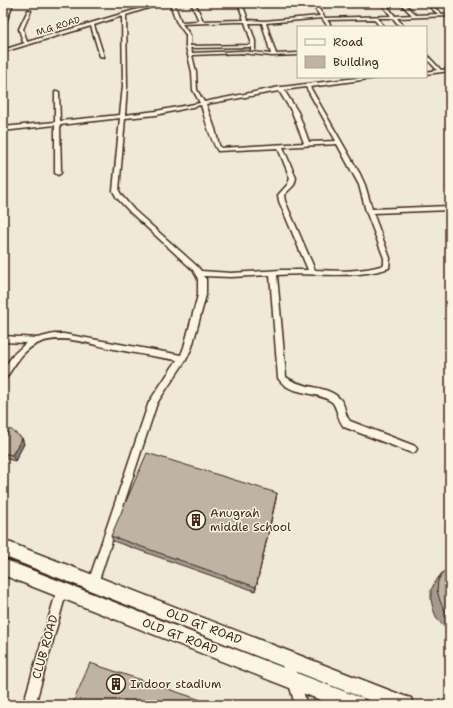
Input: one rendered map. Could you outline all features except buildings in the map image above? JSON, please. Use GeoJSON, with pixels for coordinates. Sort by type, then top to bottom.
{"type":"FeatureCollection","features":[{"type":"Feature","properties":{"kind":"main road","name":"OLD GT ROAD"},"geometry":{"type":"LineString","coordinates":[[3,548],[404,705]]}},
{"type":"Feature","properties":{"kind":"main road","name":"OLD GT ROAD"},"geometry":{"type":"LineString","coordinates":[[3,567],[356,705]]}},
{"type":"Feature","properties":{"kind":"street"},"geometry":{"type":"LineString","coordinates":[[3,24],[11,3]]}},
{"type":"Feature","properties":{"kind":"street","name":"M.G ROAD"},"geometry":{"type":"LineString","coordinates":[[3,50],[153,4],[162,3]]}},
{"type":"Feature","properties":{"kind":"street"},"geometry":{"type":"LineString","coordinates":[[172,3],[180,23],[188,35],[188,47],[194,72],[195,90],[203,104],[216,144],[220,150],[340,142]]}},
{"type":"Feature","properties":{"kind":"street"},"geometry":{"type":"LineString","coordinates":[[200,3],[193,4],[202,22]]}},
{"type":"Feature","properties":{"kind":"street"},"geometry":{"type":"LineString","coordinates":[[240,3],[253,41],[253,53]]}},
{"type":"Feature","properties":{"kind":"street"},"geometry":{"type":"LineString","coordinates":[[313,3],[329,26]]}},
{"type":"Feature","properties":{"kind":"street"},"geometry":{"type":"LineString","coordinates":[[383,3],[395,16],[397,22],[401,26]]}},
{"type":"Feature","properties":{"kind":"street"},"geometry":{"type":"LineString","coordinates":[[402,3],[416,16]]}},
{"type":"Feature","properties":{"kind":"street"},"geometry":{"type":"LineString","coordinates":[[427,3],[441,15]]}},
{"type":"Feature","properties":{"kind":"street","name":"M.G ROAD"},"geometry":{"type":"LineString","coordinates":[[3,50],[25,42],[124,15],[153,4]]}},
{"type":"Feature","properties":{"kind":"street"},"geometry":{"type":"LineString","coordinates":[[25,42],[21,29],[29,11]]}},
{"type":"Feature","properties":{"kind":"street"},"geometry":{"type":"LineString","coordinates":[[92,583],[153,402],[183,358],[188,347],[202,295],[203,284],[200,273],[132,211],[119,197],[116,191],[125,86],[124,15]]}},
{"type":"Feature","properties":{"kind":"street"},"geometry":{"type":"LineString","coordinates":[[180,23],[247,21],[264,22],[324,18],[450,15]]}},
{"type":"Feature","properties":{"kind":"street"},"geometry":{"type":"LineString","coordinates":[[375,17],[381,26]]}},
{"type":"Feature","properties":{"kind":"street"},"geometry":{"type":"LineString","coordinates":[[264,22],[274,55]]}},
{"type":"Feature","properties":{"kind":"street"},"geometry":{"type":"LineString","coordinates":[[92,24],[102,56]]}},
{"type":"Feature","properties":{"kind":"street"},"geometry":{"type":"LineString","coordinates":[[188,47],[253,46]]}},
{"type":"Feature","properties":{"kind":"street"},"geometry":{"type":"LineString","coordinates":[[190,54],[297,54]]}},
{"type":"Feature","properties":{"kind":"street"},"geometry":{"type":"LineString","coordinates":[[427,56],[440,71]]}},
{"type":"Feature","properties":{"kind":"street"},"geometry":{"type":"LineString","coordinates":[[427,73],[450,71]]}},
{"type":"Feature","properties":{"kind":"street"},"geometry":{"type":"LineString","coordinates":[[3,128],[166,112],[280,88],[362,78]]}},
{"type":"Feature","properties":{"kind":"street"},"geometry":{"type":"LineString","coordinates":[[200,273],[231,275],[273,272],[313,273],[364,271],[383,269],[387,266],[387,258],[369,212],[360,180],[307,84]]}},
{"type":"Feature","properties":{"kind":"street"},"geometry":{"type":"LineString","coordinates":[[280,88],[292,106],[308,144]]}},
{"type":"Feature","properties":{"kind":"street"},"geometry":{"type":"LineString","coordinates":[[57,92],[58,173]]}},
{"type":"Feature","properties":{"kind":"street"},"geometry":{"type":"LineString","coordinates":[[280,146],[293,178],[291,185],[281,195],[282,201],[313,273]]}},
{"type":"Feature","properties":{"kind":"street"},"geometry":{"type":"LineString","coordinates":[[369,212],[450,208]]}},
{"type":"Feature","properties":{"kind":"street"},"geometry":{"type":"LineString","coordinates":[[273,272],[282,378],[287,383],[294,386],[323,394],[337,400],[340,404],[340,415],[347,424],[412,449]]}},
{"type":"Feature","properties":{"kind":"street"},"geometry":{"type":"LineString","coordinates":[[3,376],[29,344],[48,338],[70,338],[183,358]]}},
{"type":"Feature","properties":{"kind":"street"},"geometry":{"type":"LineString","coordinates":[[3,339],[38,340]]}},
{"type":"Feature","properties":{"kind":"street","name":"CLUB ROAD"},"geometry":{"type":"LineString","coordinates":[[29,705],[62,590]]}},
{"type":"Feature","properties":{"kind":"street"},"geometry":{"type":"LineString","coordinates":[[285,658],[294,680],[301,705]]}},
{"type":"Feature","properties":{"kind":"place","name":"Anugrah middle School"},"geometry":{"type":"Point","coordinates":[196,520]}},
{"type":"Feature","properties":{"kind":"place","name":"Indoor stadium"},"geometry":{"type":"Point","coordinates":[116,684]}}]}
